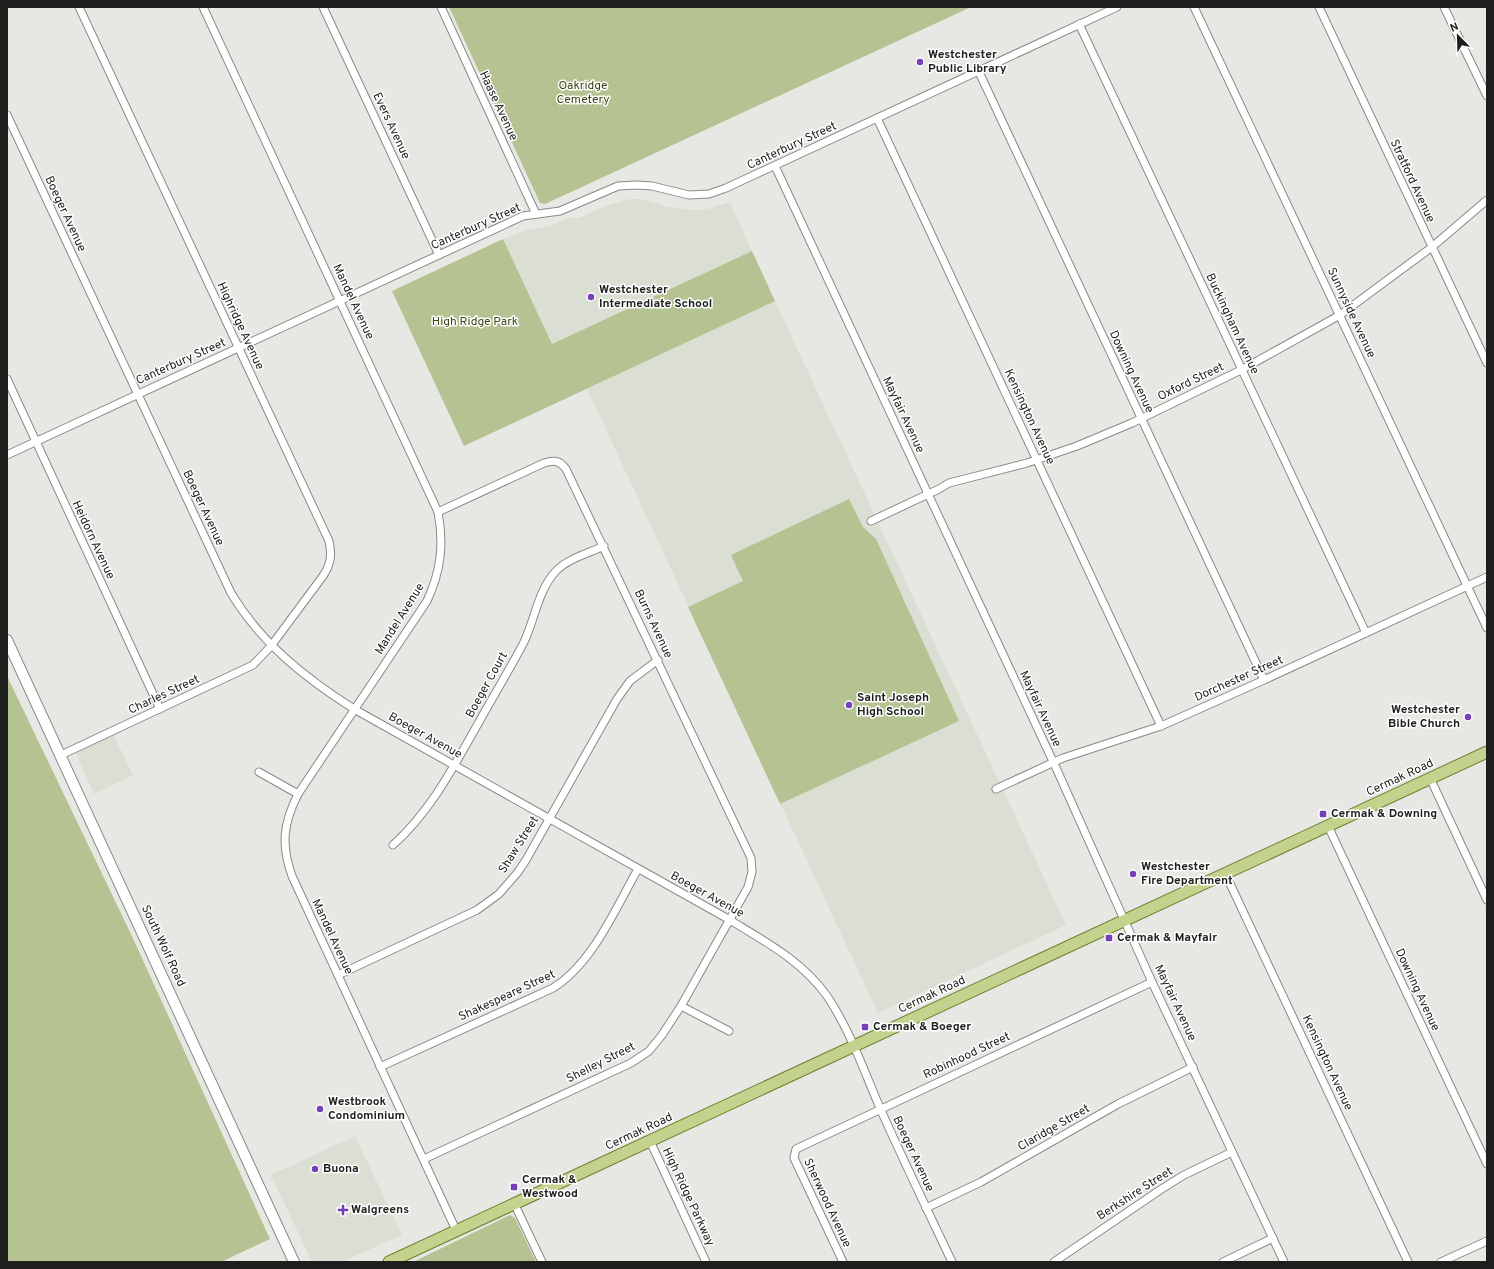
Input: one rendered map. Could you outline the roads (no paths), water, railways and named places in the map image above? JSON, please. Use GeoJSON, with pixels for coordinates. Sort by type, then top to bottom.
{"type":"FeatureCollection","features":[{"type":"Feature","properties":{"kind":"main road","name":"South Wolf Road"},"geometry":{"type":"LineString","coordinates":[[7,640],[294,1262]]}},
{"type":"Feature","properties":{"kind":"main road","name":"Cermak Road"},"geometry":{"type":"LineString","coordinates":[[389,1262],[1124,919],[1487,752]]}},
{"type":"Feature","properties":{"kind":"street","name":"Highridge Avenue"},"geometry":{"type":"LineString","coordinates":[[79,7],[329,541],[331,552],[329,567],[271,646]]}},
{"type":"Feature","properties":{"kind":"street","name":"Mandel Avenue"},"geometry":{"type":"LineString","coordinates":[[203,7],[438,512],[442,550],[433,587],[427,601],[298,794],[286,823],[284,838],[288,865],[456,1230]]}},
{"type":"Feature","properties":{"kind":"street","name":"Evers Avenue"},"geometry":{"type":"LineString","coordinates":[[323,7],[438,255]]}},
{"type":"Feature","properties":{"kind":"street","name":"Haase Avenue"},"geometry":{"type":"LineString","coordinates":[[440,7],[536,214]]}},
{"type":"Feature","properties":{"kind":"street","name":"Canterbury Street"},"geometry":{"type":"LineString","coordinates":[[7,455],[523,216],[560,211],[610,189],[630,185],[652,186],[681,194],[709,194],[775,166],[1117,7]]}},
{"type":"Feature","properties":{"kind":"street","name":"Sunnyside Avenue"},"geometry":{"type":"LineString","coordinates":[[1194,7],[1487,628]]}},
{"type":"Feature","properties":{"kind":"street","name":"Stratford Avenue"},"geometry":{"type":"LineString","coordinates":[[1319,7],[1487,363]]}},
{"type":"Feature","properties":{"kind":"street"},"geometry":{"type":"LineString","coordinates":[[1444,7],[1487,96]]}},
{"type":"Feature","properties":{"kind":"street","name":"Buckingham Avenue"},"geometry":{"type":"LineString","coordinates":[[1079,24],[1366,633]]}},
{"type":"Feature","properties":{"kind":"street","name":"Downing Avenue"},"geometry":{"type":"LineString","coordinates":[[979,72],[1140,419],[1264,680]]}},
{"type":"Feature","properties":{"kind":"street","name":"Boeger Avenue"},"geometry":{"type":"LineString","coordinates":[[7,116],[230,593],[252,625],[271,646],[314,683],[354,709],[730,920],[781,951],[805,971],[827,996],[853,1046],[880,1110],[952,1262]]}},
{"type":"Feature","properties":{"kind":"street","name":"Kensington Avenue"},"geometry":{"type":"LineString","coordinates":[[877,118],[1161,726]]}},
{"type":"Feature","properties":{"kind":"street","name":"Mayfair Avenue"},"geometry":{"type":"LineString","coordinates":[[775,166],[1053,763],[1152,982],[1284,1262]]}},
{"type":"Feature","properties":{"kind":"street","name":"Oxford Street"},"geometry":{"type":"LineString","coordinates":[[871,521],[949,483],[1038,460],[1082,444],[1140,419],[1241,370],[1340,315],[1432,247],[1487,200]]}},
{"type":"Feature","properties":{"kind":"street","name":"Heidorn Avenue"},"geometry":{"type":"LineString","coordinates":[[7,379],[160,709]]}},
{"type":"Feature","properties":{"kind":"street","name":"Burns Avenue"},"geometry":{"type":"LineString","coordinates":[[438,512],[544,463],[554,460],[561,463],[566,468],[751,858],[752,872],[748,887],[730,920]]}},
{"type":"Feature","properties":{"kind":"street","name":"Boeger Court"},"geometry":{"type":"LineString","coordinates":[[393,845],[406,834],[425,812],[454,766],[524,643],[544,588],[550,578],[562,565],[604,546]]}},
{"type":"Feature","properties":{"kind":"street","name":"Dorchester Street"},"geometry":{"type":"LineString","coordinates":[[996,789],[1053,763],[1161,726],[1487,577]]}},
{"type":"Feature","properties":{"kind":"street","name":"Charles Street"},"geometry":{"type":"LineString","coordinates":[[61,755],[253,665],[271,646]]}},
{"type":"Feature","properties":{"kind":"street","name":"Shaw Street"},"geometry":{"type":"LineString","coordinates":[[338,975],[462,918],[488,903],[499,894],[518,872],[616,699],[630,681],[658,660]]}},
{"type":"Feature","properties":{"kind":"street"},"geometry":{"type":"LineString","coordinates":[[259,772],[298,794]]}},
{"type":"Feature","properties":{"kind":"street"},"geometry":{"type":"LineString","coordinates":[[1430,778],[1487,900]]}},
{"type":"Feature","properties":{"kind":"street","name":"Downing Avenue"},"geometry":{"type":"LineString","coordinates":[[1328,826],[1487,1164]]}},
{"type":"Feature","properties":{"kind":"street","name":"Shakespeare Street"},"geometry":{"type":"LineString","coordinates":[[380,1067],[553,988],[564,981],[588,956],[638,869]]}},
{"type":"Feature","properties":{"kind":"street","name":"Kensington Avenue"},"geometry":{"type":"LineString","coordinates":[[1225,873],[1408,1262]]}},
{"type":"Feature","properties":{"kind":"street","name":"Shelley Street"},"geometry":{"type":"LineString","coordinates":[[424,1159],[631,1063],[649,1051],[662,1035],[681,1006],[730,920]]}},
{"type":"Feature","properties":{"kind":"street","name":"Robinhood Street"},"geometry":{"type":"LineString","coordinates":[[794,1153],[796,1149],[802,1146],[1152,982]]}},
{"type":"Feature","properties":{"kind":"street"},"geometry":{"type":"LineString","coordinates":[[681,1006],[729,1031]]}},
{"type":"Feature","properties":{"kind":"street","name":"Claridge Street"},"geometry":{"type":"LineString","coordinates":[[926,1208],[981,1182],[1118,1104],[1193,1067]]}},
{"type":"Feature","properties":{"kind":"street","name":"High Ridge Parkway"},"geometry":{"type":"LineString","coordinates":[[650,1141],[706,1262]]}},
{"type":"Feature","properties":{"kind":"street","name":"Berkshire Street"},"geometry":{"type":"LineString","coordinates":[[1054,1262],[1184,1175],[1232,1152]]}},
{"type":"Feature","properties":{"kind":"street","name":"Sherwood Avenue"},"geometry":{"type":"LineString","coordinates":[[794,1153],[796,1163],[843,1262]]}},
{"type":"Feature","properties":{"kind":"street"},"geometry":{"type":"LineString","coordinates":[[514,1204],[542,1262]]}},
{"type":"Feature","properties":{"kind":"street"},"geometry":{"type":"LineString","coordinates":[[1223,1262],[1273,1238]]}},
{"type":"Feature","properties":{"kind":"street"},"geometry":{"type":"LineString","coordinates":[[1441,1262],[1487,1241]]}},
{"type":"Feature","properties":{"kind":"place","name":"Westchester Public Library"},"geometry":{"type":"Point","coordinates":[920,62]}},
{"type":"Feature","properties":{"kind":"place","name":"Westchester Intermediate School"},"geometry":{"type":"Point","coordinates":[591,297]}},
{"type":"Feature","properties":{"kind":"place","name":"Saint Joseph High School"},"geometry":{"type":"Point","coordinates":[849,705]}},
{"type":"Feature","properties":{"kind":"place","name":"Westchester Bible Church"},"geometry":{"type":"Point","coordinates":[1468,717]}},
{"type":"Feature","properties":{"kind":"place","name":"Cermak & Downing"},"geometry":{"type":"Point","coordinates":[1323,814]}},
{"type":"Feature","properties":{"kind":"place","name":"Westchester Fire Department"},"geometry":{"type":"Point","coordinates":[1133,874]}},
{"type":"Feature","properties":{"kind":"place","name":"Cermak & Mayfair"},"geometry":{"type":"Point","coordinates":[1109,938]}},
{"type":"Feature","properties":{"kind":"place","name":"Cermak & Boeger"},"geometry":{"type":"Point","coordinates":[865,1027]}},
{"type":"Feature","properties":{"kind":"place","name":"Westbrook Condominium"},"geometry":{"type":"Point","coordinates":[320,1109]}},
{"type":"Feature","properties":{"kind":"place","name":"Buona"},"geometry":{"type":"Point","coordinates":[315,1169]}},
{"type":"Feature","properties":{"kind":"place","name":"Cermak & Westwood"},"geometry":{"type":"Point","coordinates":[514,1187]}},
{"type":"Feature","properties":{"kind":"place","name":"Walgreens"},"geometry":{"type":"Point","coordinates":[343,1210]}},
{"type":"Feature","properties":{"kind":"park label","name":"Oakridge Cemetery"},"geometry":{"type":"Point","coordinates":[583,93]}},
{"type":"Feature","properties":{"kind":"park label","name":"High Ridge Park"},"geometry":{"type":"Point","coordinates":[475,322]}}]}
